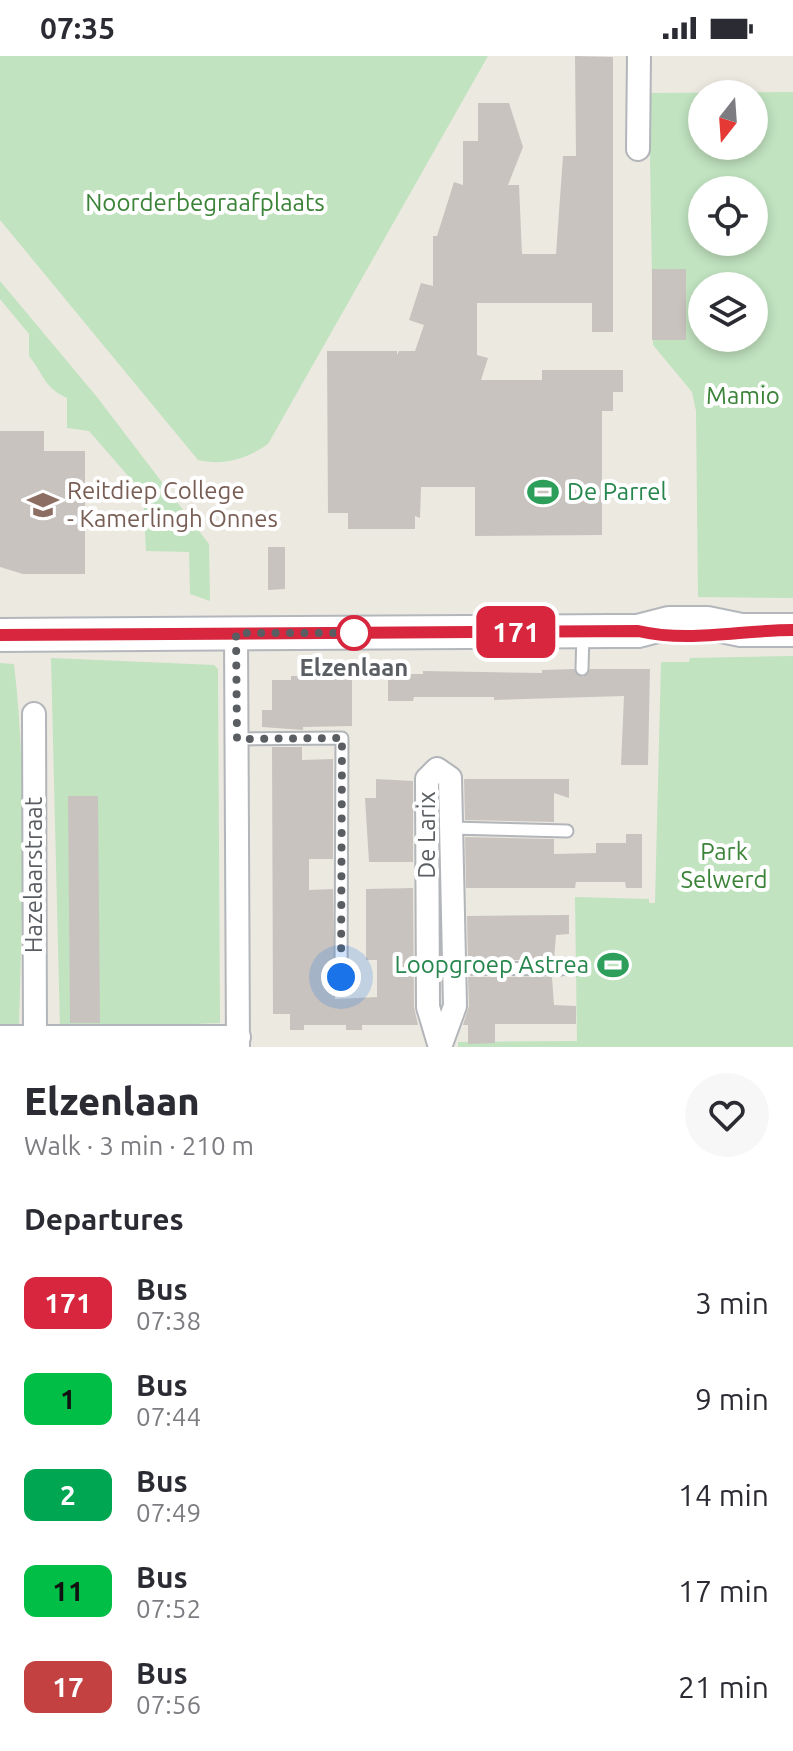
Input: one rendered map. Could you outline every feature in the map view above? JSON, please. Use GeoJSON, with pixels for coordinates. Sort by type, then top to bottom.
{"type":"FeatureCollection","features":[{"type":"Feature","properties":{"kind":"main road"},"geometry":{"type":"LineString","coordinates":[[0,635],[583,632],[638,631],[669,623],[707,623],[741,630],[793,630]]}},
{"type":"Feature","properties":{"kind":"street"},"geometry":{"type":"LineString","coordinates":[[638,149],[639,56]]}},
{"type":"Feature","properties":{"kind":"street"},"geometry":{"type":"LineString","coordinates":[[0,1037],[238,1042],[236,633]]}},
{"type":"Feature","properties":{"kind":"street","name":"Hazelaarstraat"},"geometry":{"type":"LineString","coordinates":[[34,714],[35,1037]]}},
{"type":"Feature","properties":{"kind":"street","name":"De Larix"},"geometry":{"type":"LineString","coordinates":[[437,769],[450,778],[455,1006],[440,1047],[428,1007],[427,779],[437,769]]}},
{"type":"Feature","properties":{"kind":"lane"},"geometry":{"type":"LineString","coordinates":[[582,669],[583,632]]}},
{"type":"Feature","properties":{"kind":"lane"},"geometry":{"type":"LineString","coordinates":[[237,739],[342,738],[341,977]]}},
{"type":"Feature","properties":{"kind":"lane"},"geometry":{"type":"LineString","coordinates":[[451,828],[567,831]]}},
{"type":"Feature","properties":{"kind":"lane"},"geometry":{"type":"LineString","coordinates":[[454,968],[562,969]]}},
{"type":"Feature","properties":{"kind":"green space","name":"Noorderbegraafplaats"},"geometry":{"type":"Polygon","coordinates":[[[0,56],[488,56],[268,444],[252,454],[217,462],[198,460],[0,220],[0,56]]]}},
{"type":"Feature","properties":{"kind":"green space","name":"Mamio"},"geometry":{"type":"Polygon","coordinates":[[[768,92],[793,92],[793,598],[698,597],[696,411],[692,392],[653,345],[649,93],[688,93],[688,160],[768,160],[768,92]]]}},
{"type":"Feature","properties":{"kind":"green space"},"geometry":{"type":"Polygon","coordinates":[[[0,281],[97,397],[209,544],[210,601],[190,594],[189,552],[146,551],[143,493],[89,431],[67,428],[67,398],[49,385],[29,356],[29,334],[0,299],[0,281]]]}},
{"type":"Feature","properties":{"kind":"green space","name":"Park Selwerd"},"geometry":{"type":"Polygon","coordinates":[[[793,656],[793,1047],[458,1047],[458,1042],[577,1041],[575,897],[649,899],[649,903],[655,903],[661,662],[689,662],[690,658],[793,656]]]}},
{"type":"Feature","properties":{"kind":"green space"},"geometry":{"type":"Polygon","coordinates":[[[51,658],[214,665],[218,669],[220,1023],[60,1029],[51,658]]]}},
{"type":"Feature","properties":{"kind":"green space"},"geometry":{"type":"Polygon","coordinates":[[[0,663],[14,664],[21,754],[23,845],[19,1026],[0,1026],[0,663]]]}},
{"type":"Feature","properties":{"kind":"building"},"geometry":{"type":"Polygon","coordinates":[[[575,56],[613,57],[613,332],[592,332],[592,303],[477,303],[477,355],[488,358],[481,380],[542,380],[542,370],[623,370],[623,392],[613,392],[613,411],[602,411],[602,535],[475,536],[475,487],[421,487],[420,518],[415,516],[415,529],[348,529],[348,513],[328,513],[327,351],[397,351],[397,355],[399,351],[415,351],[424,325],[409,320],[421,283],[433,286],[433,236],[437,236],[454,182],[463,185],[463,141],[478,141],[478,103],[509,103],[523,147],[508,185],[519,185],[522,254],[556,254],[563,156],[576,156],[575,56]]]}},
{"type":"Feature","properties":{"kind":"building"},"geometry":{"type":"Polygon","coordinates":[[[652,269],[686,269],[686,340],[652,340],[652,269]]]}},
{"type":"Feature","properties":{"kind":"building","name":"Reitdiep College - Kamerlingh Onnes"},"geometry":{"type":"Polygon","coordinates":[[[0,431],[44,431],[44,451],[85,451],[85,574],[23,574],[0,567],[0,431]]]}},
{"type":"Feature","properties":{"kind":"building"},"geometry":{"type":"Polygon","coordinates":[[[268,547],[285,547],[285,589],[268,590],[268,547]]]}},
{"type":"Feature","properties":{"kind":"building"},"geometry":{"type":"Polygon","coordinates":[[[574,669],[583,677],[590,669],[650,669],[648,765],[621,765],[624,696],[494,700],[494,697],[414,697],[413,701],[388,701],[388,674],[423,674],[423,671],[542,673],[542,670],[574,669]]]}},
{"type":"Feature","properties":{"kind":"building"},"geometry":{"type":"Polygon","coordinates":[[[352,675],[352,726],[303,727],[303,730],[262,727],[262,710],[272,710],[272,680],[291,680],[291,676],[352,675]]]}},
{"type":"Feature","properties":{"kind":"building"},"geometry":{"type":"Polygon","coordinates":[[[272,747],[302,747],[302,760],[333,759],[333,859],[309,859],[309,890],[333,889],[335,999],[377,997],[377,960],[366,960],[366,889],[413,888],[414,1007],[418,1025],[362,1025],[362,1030],[346,1030],[346,1025],[304,1025],[304,1030],[290,1030],[290,1014],[273,1014],[272,747]]]}},
{"type":"Feature","properties":{"kind":"building"},"geometry":{"type":"Polygon","coordinates":[[[376,779],[413,781],[413,862],[369,862],[365,798],[376,798],[376,779]]]}},
{"type":"Feature","properties":{"kind":"building"},"geometry":{"type":"Polygon","coordinates":[[[464,779],[569,779],[569,798],[554,793],[554,822],[465,820],[464,779]]]}},
{"type":"Feature","properties":{"kind":"building"},"geometry":{"type":"Polygon","coordinates":[[[68,796],[98,796],[100,1023],[70,1023],[68,796]]]}},
{"type":"Feature","properties":{"kind":"building"},"geometry":{"type":"Polygon","coordinates":[[[626,834],[642,834],[642,888],[626,888],[625,882],[576,882],[575,888],[466,888],[465,837],[554,839],[554,854],[596,853],[596,843],[626,843],[626,834]]]}},
{"type":"Feature","properties":{"kind":"building"},"geometry":{"type":"Polygon","coordinates":[[[569,915],[569,934],[556,935],[554,960],[468,960],[467,916],[569,915]]]}},
{"type":"Feature","properties":{"kind":"building"},"geometry":{"type":"Polygon","coordinates":[[[468,977],[552,977],[554,1005],[576,1006],[576,1024],[495,1024],[495,1043],[468,1044],[468,1025],[463,1025],[469,1006],[468,977]]]}},
{"type":"Feature","properties":{"kind":"bus line","name":"171"},"geometry":{"type":"LineString","coordinates":[[0,635],[638,631],[670,638],[707,638],[741,630],[793,630]]}},
{"type":"Feature","properties":{"kind":"place","name":"De Parrel"},"geometry":{"type":"Point","coordinates":[543,492]}},
{"type":"Feature","properties":{"kind":"place","name":"Reitdiep College - Kamerlingh Onnes"},"geometry":{"type":"Point","coordinates":[43,505]}},
{"type":"Feature","properties":{"kind":"place","name":"Elzenlaan"},"geometry":{"type":"Point","coordinates":[354,633]}},
{"type":"Feature","properties":{"kind":"place","name":"Loopgroep Astrea"},"geometry":{"type":"Point","coordinates":[613,965]}},
{"type":"Feature","properties":{"kind":"route"},"geometry":{"type":"LineString","coordinates":[[341,977],[342,738],[237,739],[236,633],[354,633]]}}]}
